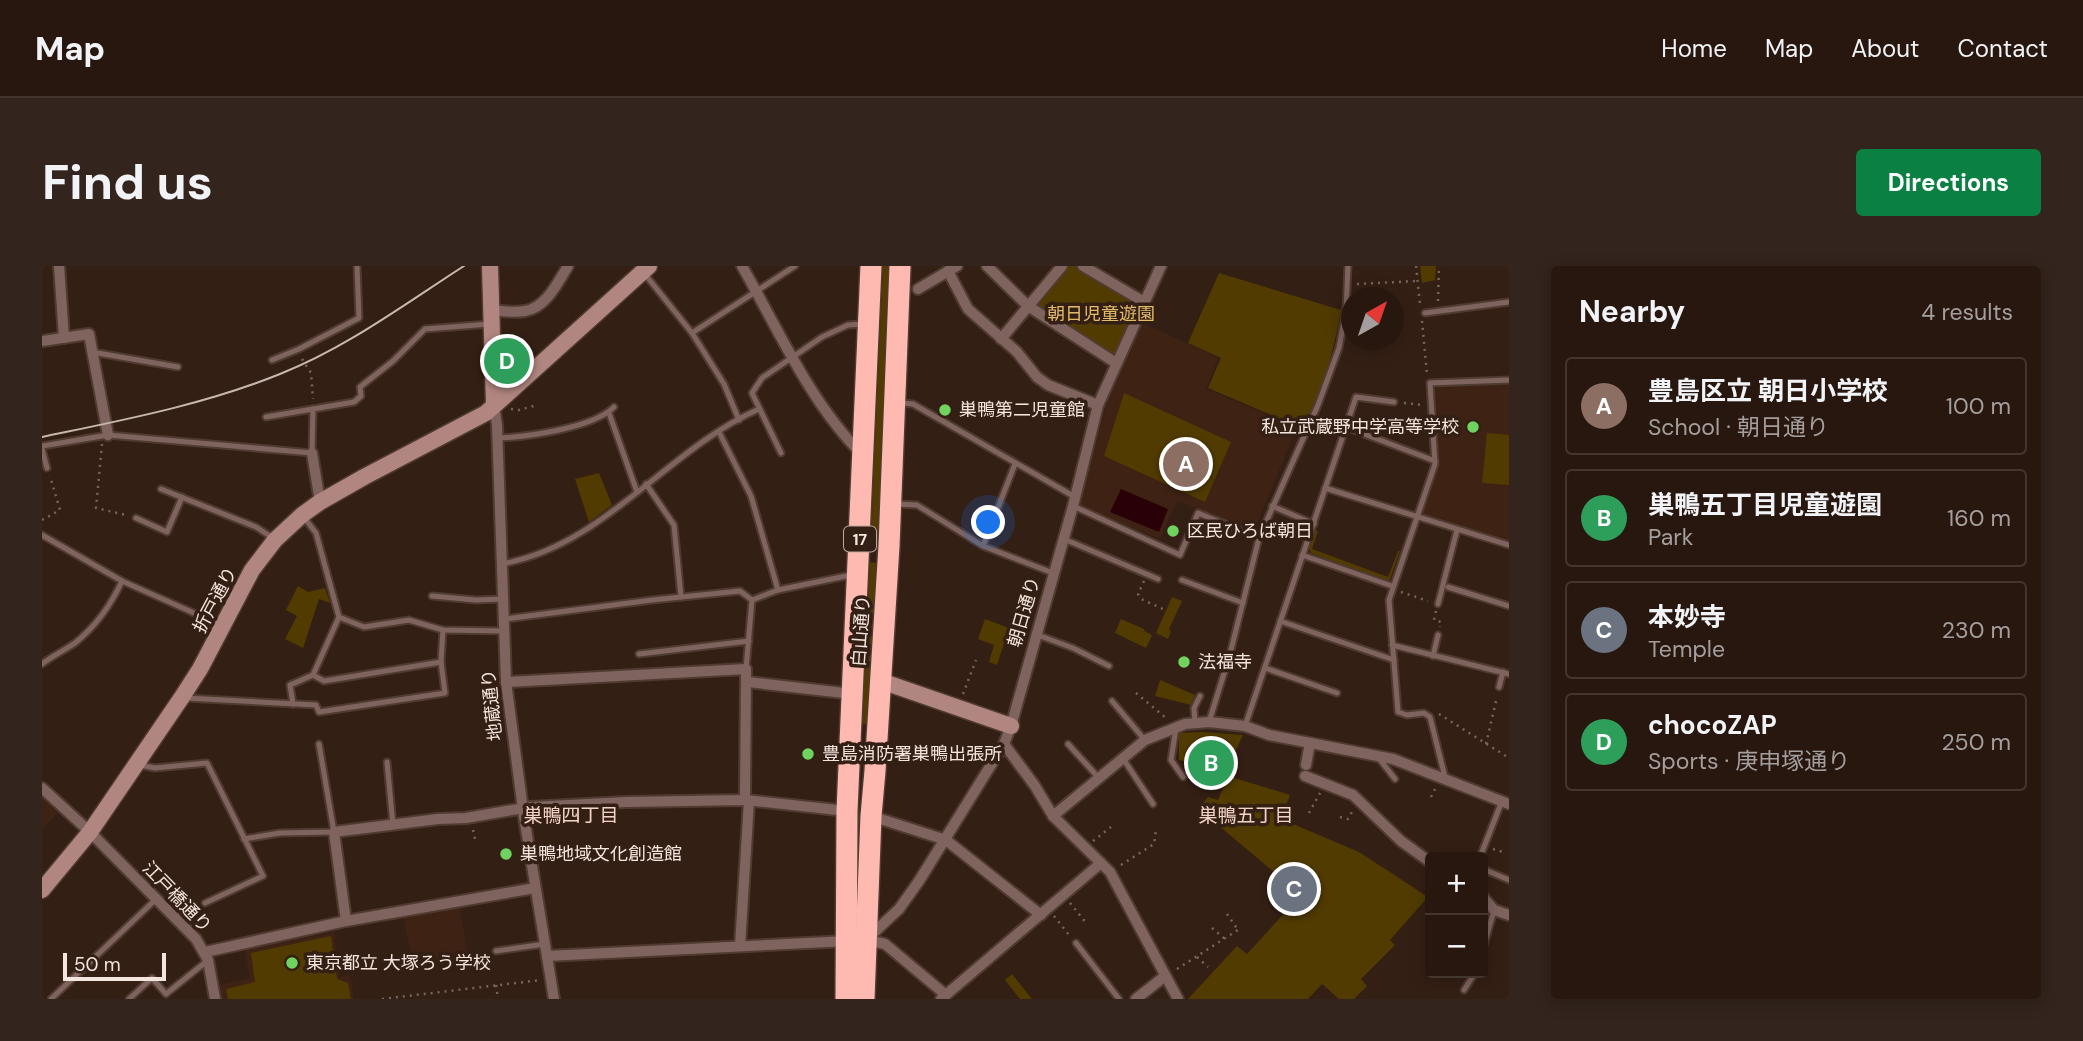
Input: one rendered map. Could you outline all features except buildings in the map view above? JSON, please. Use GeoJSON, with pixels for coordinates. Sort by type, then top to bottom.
{"type":"FeatureCollection","features":[{"type":"Feature","properties":{"kind":"highway","name":"白山通り"},"geometry":{"type":"LineString","coordinates":[[864,999],[847,811],[871,266]]}},
{"type":"Feature","properties":{"kind":"highway","name":"白山通り"},"geometry":{"type":"LineString","coordinates":[[846,999],[857,939],[871,816],[881,681],[900,266]]}},
{"type":"Feature","properties":{"kind":"street"},"geometry":{"type":"LineString","coordinates":[[59,266],[64,338]]}},
{"type":"Feature","properties":{"kind":"street"},"geometry":{"type":"LineString","coordinates":[[490,266],[490,317],[499,406]]}},
{"type":"Feature","properties":{"kind":"street"},"geometry":{"type":"LineString","coordinates":[[490,317],[526,311],[538,306],[568,266]]}},
{"type":"Feature","properties":{"kind":"street"},"geometry":{"type":"LineString","coordinates":[[742,266],[840,433],[863,455]]}},
{"type":"Feature","properties":{"kind":"street"},"geometry":{"type":"LineString","coordinates":[[988,266],[1028,306],[1116,363]]}},
{"type":"Feature","properties":{"kind":"street"},"geometry":{"type":"LineString","coordinates":[[1001,339],[1062,266]]}},
{"type":"Feature","properties":{"kind":"street"},"geometry":{"type":"LineString","coordinates":[[1083,266],[1144,302]]}},
{"type":"Feature","properties":{"kind":"street","name":"朝日通り"},"geometry":{"type":"LineString","coordinates":[[857,939],[899,909],[946,840],[1004,744],[1012,726],[1098,405],[1161,266]]}},
{"type":"Feature","properties":{"kind":"street","name":"折戸通り"},"geometry":{"type":"LineString","coordinates":[[42,890],[90,832],[182,697],[200,669],[252,570],[275,540],[320,502],[499,406],[646,269]]}},
{"type":"Feature","properties":{"kind":"street"},"geometry":{"type":"LineString","coordinates":[[918,289],[952,269],[968,309],[1017,352],[1037,377],[1048,385],[1098,405]]}},
{"type":"Feature","properties":{"kind":"street"},"geometry":{"type":"LineString","coordinates":[[42,341],[89,334],[105,435]]}},
{"type":"Feature","properties":{"kind":"street","name":"地蔵通り"},"geometry":{"type":"LineString","coordinates":[[499,406],[497,438],[500,565],[506,682],[522,808],[554,999]]}},
{"type":"Feature","properties":{"kind":"street"},"geometry":{"type":"LineString","coordinates":[[313,453],[320,502]]}},
{"type":"Feature","properties":{"kind":"street"},"geometry":{"type":"LineString","coordinates":[[506,682],[746,669],[747,801],[740,946]]}},
{"type":"Feature","properties":{"kind":"street"},"geometry":{"type":"LineString","coordinates":[[881,681],[1012,726]]}},
{"type":"Feature","properties":{"kind":"street"},"geometry":{"type":"LineString","coordinates":[[748,682],[853,694]]}},
{"type":"Feature","properties":{"kind":"street"},"geometry":{"type":"LineString","coordinates":[[1053,816],[1145,740],[1176,727],[1209,722],[1245,726],[1269,734],[1378,756],[1506,802]]}},
{"type":"Feature","properties":{"kind":"street"},"geometry":{"type":"LineString","coordinates":[[1310,743],[1305,771],[1326,784],[1353,795],[1401,841],[1425,858]]}},
{"type":"Feature","properties":{"kind":"street"},"geometry":{"type":"LineString","coordinates":[[1004,744],[1053,816],[1110,872],[1178,999]]}},
{"type":"Feature","properties":{"kind":"street","name":"江戸橋通り"},"geometry":{"type":"LineString","coordinates":[[42,788],[181,922],[207,956],[215,999]]}},
{"type":"Feature","properties":{"kind":"street"},"geometry":{"type":"LineString","coordinates":[[346,921],[334,832],[522,808],[626,802],[747,801],[847,811]]}},
{"type":"Feature","properties":{"kind":"street"},"geometry":{"type":"LineString","coordinates":[[871,816],[946,840],[1041,915]]}},
{"type":"Feature","properties":{"kind":"street"},"geometry":{"type":"LineString","coordinates":[[547,956],[857,939],[885,944],[944,997],[1101,863]]}},
{"type":"Feature","properties":{"kind":"street"},"geometry":{"type":"LineString","coordinates":[[207,956],[346,921],[535,888]]}},
{"type":"Feature","properties":{"kind":"street"},"geometry":{"type":"LineString","coordinates":[[1488,903],[1494,910],[1509,915]]}},
{"type":"Feature","properties":{"kind":"street"},"geometry":{"type":"LineString","coordinates":[[1136,999],[1165,976]]}},
{"type":"Feature","properties":{"kind":"lane"},"geometry":{"type":"LineString","coordinates":[[272,360],[359,318],[357,266]]}},
{"type":"Feature","properties":{"kind":"lane"},"geometry":{"type":"LineString","coordinates":[[692,333],[795,266]]}},
{"type":"Feature","properties":{"kind":"lane"},"geometry":{"type":"LineString","coordinates":[[1347,285],[1348,266]]}},
{"type":"Feature","properties":{"kind":"lane"},"geometry":{"type":"LineString","coordinates":[[646,269],[692,333],[724,384],[739,420]]}},
{"type":"Feature","properties":{"kind":"lane"},"geometry":{"type":"LineString","coordinates":[[1425,313],[1509,302]]}},
{"type":"Feature","properties":{"kind":"lane"},"geometry":{"type":"LineString","coordinates":[[266,417],[354,402],[360,396],[359,387],[393,361],[425,329],[490,317]]}},
{"type":"Feature","properties":{"kind":"lane"},"geometry":{"type":"LineString","coordinates":[[781,453],[752,393],[762,377],[822,337],[848,325],[870,324]]}},
{"type":"Feature","properties":{"kind":"lane"},"geometry":{"type":"LineString","coordinates":[[1209,722],[1259,538],[1318,405],[1341,335]]}},
{"type":"Feature","properties":{"kind":"lane"},"geometry":{"type":"LineString","coordinates":[[92,352],[178,367]]}},
{"type":"Feature","properties":{"kind":"lane"},"geometry":{"type":"LineString","coordinates":[[1445,779],[1430,717],[1424,713],[1407,715],[1398,712],[1389,600],[1435,461],[1430,383],[1509,380]]}},
{"type":"Feature","properties":{"kind":"lane"},"geometry":{"type":"LineString","coordinates":[[1245,726],[1356,397],[1394,402]]}},
{"type":"Feature","properties":{"kind":"lane"},"geometry":{"type":"LineString","coordinates":[[894,402],[913,404],[1074,502],[1180,555],[1198,513],[1259,538]]}},
{"type":"Feature","properties":{"kind":"lane"},"geometry":{"type":"LineString","coordinates":[[497,438],[569,428],[609,413],[614,407]]}},
{"type":"Feature","properties":{"kind":"lane"},"geometry":{"type":"LineString","coordinates":[[47,468],[42,448],[105,435],[313,453],[313,409]]}},
{"type":"Feature","properties":{"kind":"lane"},"geometry":{"type":"LineString","coordinates":[[500,565],[530,559],[596,525],[685,452],[759,409]]}},
{"type":"Feature","properties":{"kind":"lane"},"geometry":{"type":"LineString","coordinates":[[609,413],[636,492]]}},
{"type":"Feature","properties":{"kind":"lane"},"geometry":{"type":"LineString","coordinates":[[1346,426],[1435,461]]}},
{"type":"Feature","properties":{"kind":"lane"},"geometry":{"type":"LineString","coordinates":[[719,432],[751,496],[778,590]]}},
{"type":"Feature","properties":{"kind":"lane"},"geometry":{"type":"LineString","coordinates":[[983,546],[1015,464]]}},
{"type":"Feature","properties":{"kind":"lane"},"geometry":{"type":"LineString","coordinates":[[646,484],[674,526],[681,597]]}},
{"type":"Feature","properties":{"kind":"lane"},"geometry":{"type":"LineString","coordinates":[[1325,488],[1509,545]]}},
{"type":"Feature","properties":{"kind":"lane"},"geometry":{"type":"LineString","coordinates":[[161,489],[256,527],[275,540]]}},
{"type":"Feature","properties":{"kind":"lane"},"geometry":{"type":"LineString","coordinates":[[136,518],[167,532],[181,497]]}},
{"type":"Feature","properties":{"kind":"lane"},"geometry":{"type":"LineString","coordinates":[[891,504],[917,505],[983,546],[1053,573]]}},
{"type":"Feature","properties":{"kind":"lane"},"geometry":{"type":"LineString","coordinates":[[1272,506],[1314,524]]}},
{"type":"Feature","properties":{"kind":"lane"},"geometry":{"type":"LineString","coordinates":[[293,704],[290,685],[313,675],[339,617],[316,533],[302,515]]}},
{"type":"Feature","properties":{"kind":"lane"},"geometry":{"type":"LineString","coordinates":[[1438,604],[1457,530]]}},
{"type":"Feature","properties":{"kind":"lane"},"geometry":{"type":"LineString","coordinates":[[42,535],[122,581],[223,626]]}},
{"type":"Feature","properties":{"kind":"lane"},"geometry":{"type":"LineString","coordinates":[[1063,538],[1158,579]]}},
{"type":"Feature","properties":{"kind":"lane"},"geometry":{"type":"LineString","coordinates":[[1302,555],[1392,587]]}},
{"type":"Feature","properties":{"kind":"lane"},"geometry":{"type":"LineString","coordinates":[[752,600],[778,590],[858,574]]}},
{"type":"Feature","properties":{"kind":"lane"},"geometry":{"type":"LineString","coordinates":[[1182,580],[1243,603]]}},
{"type":"Feature","properties":{"kind":"lane"},"geometry":{"type":"LineString","coordinates":[[42,664],[74,643],[104,614],[122,581]]}},
{"type":"Feature","properties":{"kind":"lane"},"geometry":{"type":"LineString","coordinates":[[1448,587],[1509,606]]}},
{"type":"Feature","properties":{"kind":"lane"},"geometry":{"type":"LineString","coordinates":[[339,617],[364,627],[409,620],[443,630],[503,625],[681,597],[740,591],[752,600]]}},
{"type":"Feature","properties":{"kind":"lane"},"geometry":{"type":"LineString","coordinates":[[432,596],[476,600],[502,599]]}},
{"type":"Feature","properties":{"kind":"lane"},"geometry":{"type":"LineString","coordinates":[[746,669],[752,600]]}},
{"type":"Feature","properties":{"kind":"lane"},"geometry":{"type":"LineString","coordinates":[[1280,621],[1394,660]]}},
{"type":"Feature","properties":{"kind":"lane"},"geometry":{"type":"LineString","coordinates":[[182,697],[316,705],[319,712],[445,693],[441,662],[443,630]]}},
{"type":"Feature","properties":{"kind":"lane"},"geometry":{"type":"LineString","coordinates":[[1035,634],[1073,648],[1109,666]]}},
{"type":"Feature","properties":{"kind":"lane"},"geometry":{"type":"LineString","coordinates":[[1433,656],[1438,635]]}},
{"type":"Feature","properties":{"kind":"lane"},"geometry":{"type":"LineString","coordinates":[[639,654],[749,641]]}},
{"type":"Feature","properties":{"kind":"lane"},"geometry":{"type":"LineString","coordinates":[[1392,645],[1506,673],[1499,687]]}},
{"type":"Feature","properties":{"kind":"lane"},"geometry":{"type":"LineString","coordinates":[[313,675],[324,681],[441,662]]}},
{"type":"Feature","properties":{"kind":"lane"},"geometry":{"type":"LineString","coordinates":[[1265,668],[1337,693]]}},
{"type":"Feature","properties":{"kind":"lane"},"geometry":{"type":"LineString","coordinates":[[1195,723],[1195,708],[1200,696]]}},
{"type":"Feature","properties":{"kind":"lane"},"geometry":{"type":"LineString","coordinates":[[1112,701],[1145,740]]}},
{"type":"Feature","properties":{"kind":"lane"},"geometry":{"type":"LineString","coordinates":[[1176,727],[1171,760],[1183,777]]}},
{"type":"Feature","properties":{"kind":"lane"},"geometry":{"type":"LineString","coordinates":[[244,839],[280,833],[334,832],[319,744]]}},
{"type":"Feature","properties":{"kind":"lane"},"geometry":{"type":"LineString","coordinates":[[1068,744],[1098,777]]}},
{"type":"Feature","properties":{"kind":"lane"},"geometry":{"type":"LineString","coordinates":[[1378,756],[1395,779]]}},
{"type":"Feature","properties":{"kind":"lane"},"geometry":{"type":"LineString","coordinates":[[1122,757],[1153,804]]}},
{"type":"Feature","properties":{"kind":"lane"},"geometry":{"type":"LineString","coordinates":[[387,762],[393,826]]}},
{"type":"Feature","properties":{"kind":"lane"},"geometry":{"type":"LineString","coordinates":[[136,765],[155,768],[207,763],[262,876],[205,903]]}},
{"type":"Feature","properties":{"kind":"lane"},"geometry":{"type":"LineString","coordinates":[[1482,852],[1506,802]]}},
{"type":"Feature","properties":{"kind":"lane"},"geometry":{"type":"LineString","coordinates":[[1488,872],[1509,880]]}},
{"type":"Feature","properties":{"kind":"lane"},"geometry":{"type":"LineString","coordinates":[[51,999],[157,898]]}},
{"type":"Feature","properties":{"kind":"lane"},"geometry":{"type":"LineString","coordinates":[[1488,931],[1494,910]]}},
{"type":"Feature","properties":{"kind":"lane"},"geometry":{"type":"LineString","coordinates":[[1076,943],[1119,999]]}},
{"type":"Feature","properties":{"kind":"lane"},"geometry":{"type":"LineString","coordinates":[[496,951],[545,944]]}},
{"type":"Feature","properties":{"kind":"lane"},"geometry":{"type":"LineString","coordinates":[[130,999],[152,978],[166,994],[207,956]]}},
{"type":"Feature","properties":{"kind":"lane"},"geometry":{"type":"LineString","coordinates":[[1464,990],[1472,978]]}},
{"type":"Feature","properties":{"kind":"path"},"geometry":{"type":"LineString","coordinates":[[1416,266],[1430,383]]}},
{"type":"Feature","properties":{"kind":"path"},"geometry":{"type":"LineString","coordinates":[[1438,312],[1439,266]]}},
{"type":"Feature","properties":{"kind":"path"},"geometry":{"type":"LineString","coordinates":[[1347,285],[1418,281]]}},
{"type":"Feature","properties":{"kind":"path"},"geometry":{"type":"LineString","coordinates":[[299,349],[311,373],[313,409]]}},
{"type":"Feature","properties":{"kind":"path"},"geometry":{"type":"LineString","coordinates":[[1394,402],[1432,405]]}},
{"type":"Feature","properties":{"kind":"path"},"geometry":{"type":"LineString","coordinates":[[499,406],[519,410],[537,405]]}},
{"type":"Feature","properties":{"kind":"path"},"geometry":{"type":"LineString","coordinates":[[105,435],[96,508],[136,518]]}},
{"type":"Feature","properties":{"kind":"path"},"geometry":{"type":"LineString","coordinates":[[42,520],[60,510],[47,468]]}},
{"type":"Feature","properties":{"kind":"path"},"geometry":{"type":"LineString","coordinates":[[1146,575],[1138,594],[1141,599],[1163,609]]}},
{"type":"Feature","properties":{"kind":"path"},"geometry":{"type":"LineString","coordinates":[[1392,587],[1438,604],[1434,620],[1441,622],[1438,635]]}},
{"type":"Feature","properties":{"kind":"path"},"geometry":{"type":"LineString","coordinates":[[958,707],[976,660]]}},
{"type":"Feature","properties":{"kind":"path"},"geometry":{"type":"LineString","coordinates":[[1486,744],[1499,687]]}},
{"type":"Feature","properties":{"kind":"path"},"geometry":{"type":"LineString","coordinates":[[1136,693],[1176,727]]}},
{"type":"Feature","properties":{"kind":"path"},"geometry":{"type":"LineString","coordinates":[[1433,713],[1509,758]]}},
{"type":"Feature","properties":{"kind":"path"},"geometry":{"type":"LineString","coordinates":[[1309,813],[1326,784]]}},
{"type":"Feature","properties":{"kind":"path"},"geometry":{"type":"LineString","coordinates":[[1085,847],[1111,827]]}},
{"type":"Feature","properties":{"kind":"path"},"geometry":{"type":"LineString","coordinates":[[1110,872],[1154,844],[1156,830]]}},
{"type":"Feature","properties":{"kind":"path"},"geometry":{"type":"LineString","coordinates":[[1064,895],[1087,924]]}},
{"type":"Feature","properties":{"kind":"path"},"geometry":{"type":"LineString","coordinates":[[181,922],[205,903]]}},
{"type":"Feature","properties":{"kind":"path"},"geometry":{"type":"LineString","coordinates":[[1165,976],[1239,929],[1227,914]]}},
{"type":"Feature","properties":{"kind":"path"},"geometry":{"type":"LineString","coordinates":[[1055,917],[1076,943]]}},
{"type":"Feature","properties":{"kind":"path"},"geometry":{"type":"LineString","coordinates":[[1212,928],[1225,939]]}},
{"type":"Feature","properties":{"kind":"path"},"geometry":{"type":"LineString","coordinates":[[1196,957],[1208,967]]}},
{"type":"Feature","properties":{"kind":"path"},"geometry":{"type":"LineString","coordinates":[[382,999],[551,979]]}},
{"type":"Feature","properties":{"kind":"path"},"geometry":{"type":"LineString","coordinates":[[496,985],[498,999]]}},
{"type":"Feature","properties":{"kind":"shaded area"},"geometry":{"type":"Polygon","coordinates":[[[1141,322],[1218,358],[1206,389],[1297,427],[1254,531],[1177,500],[1160,539],[1079,506],[1111,389],[1141,322]]]}},
{"type":"Feature","properties":{"kind":"shaded area","name":"私立武蔵野中学高等学校"},"geometry":{"type":"Polygon","coordinates":[[[1509,384],[1509,542],[1426,516],[1422,512],[1439,463],[1435,390],[1440,385],[1509,384]]]}},
{"type":"Feature","properties":{"kind":"shaded area"},"geometry":{"type":"Polygon","coordinates":[[[1121,489],[1168,509],[1159,532],[1110,512],[1121,489]]]}},
{"type":"Feature","properties":{"kind":"shaded area"},"geometry":{"type":"Polygon","coordinates":[[[42,797],[58,813],[42,829],[42,797]]]}},
{"type":"Feature","properties":{"kind":"shaded area"},"geometry":{"type":"Polygon","coordinates":[[[460,907],[468,958],[414,966],[403,917],[460,907]]]}},
{"type":"Feature","properties":{"kind":"shaded area","name":"東京都立 大塚ろう学校"},"geometry":{"type":"Polygon","coordinates":[[[334,932],[339,977],[350,975],[354,999],[222,999],[220,985],[250,978],[245,951],[334,932]]]}},
{"type":"Feature","properties":{"kind":"green space"},"geometry":{"type":"Polygon","coordinates":[[[883,266],[889,266],[878,538],[871,537],[883,266]]]}},
{"type":"Feature","properties":{"kind":"green space","name":"朝日児童遊園"},"geometry":{"type":"Polygon","coordinates":[[[1067,266],[1077,266],[1139,302],[1113,358],[1039,309],[1039,301],[1067,266]]]}},
{"type":"Feature","properties":{"kind":"green space"},"geometry":{"type":"Polygon","coordinates":[[[1420,266],[1436,266],[1435,280],[1422,283],[1420,266]]]}},
{"type":"Feature","properties":{"kind":"green space"},"geometry":{"type":"Polygon","coordinates":[[[1219,273],[1341,310],[1327,371],[1304,429],[1208,388],[1221,358],[1188,343],[1219,273]]]}},
{"type":"Feature","properties":{"kind":"green space"},"geometry":{"type":"Polygon","coordinates":[[[1124,393],[1231,442],[1205,502],[1104,456],[1124,393]]]}},
{"type":"Feature","properties":{"kind":"green space"},"geometry":{"type":"Polygon","coordinates":[[[1487,433],[1509,435],[1509,485],[1482,483],[1487,433]]]}},
{"type":"Feature","properties":{"kind":"green space"},"geometry":{"type":"Polygon","coordinates":[[[599,473],[612,505],[589,522],[575,479],[599,473]]]}},
{"type":"Feature","properties":{"kind":"green space"},"geometry":{"type":"Polygon","coordinates":[[[1315,530],[1318,531],[1312,549],[1388,577],[1400,551],[1390,579],[1388,581],[1311,553],[1309,548],[1315,530]]]}},
{"type":"Feature","properties":{"kind":"green space"},"geometry":{"type":"Polygon","coordinates":[[[870,562],[877,563],[870,725],[862,724],[870,562]]]}},
{"type":"Feature","properties":{"kind":"green space"},"geometry":{"type":"Polygon","coordinates":[[[298,586],[308,592],[325,588],[330,603],[319,599],[303,648],[285,639],[297,616],[286,610],[298,586]]]}},
{"type":"Feature","properties":{"kind":"green space"},"geometry":{"type":"Polygon","coordinates":[[[1172,597],[1182,601],[1169,629],[1171,631],[1168,639],[1156,633],[1172,597]]]}},
{"type":"Feature","properties":{"kind":"green space"},"geometry":{"type":"Polygon","coordinates":[[[985,619],[1009,628],[997,665],[989,662],[994,645],[978,639],[985,619]]]}},
{"type":"Feature","properties":{"kind":"green space"},"geometry":{"type":"Polygon","coordinates":[[[1121,619],[1152,635],[1146,648],[1115,633],[1121,619]]]}},
{"type":"Feature","properties":{"kind":"green space"},"geometry":{"type":"Polygon","coordinates":[[[1160,680],[1195,695],[1191,705],[1155,696],[1160,680]]]}},
{"type":"Feature","properties":{"kind":"green space"},"geometry":{"type":"Polygon","coordinates":[[[1179,733],[1243,735],[1218,788],[1197,777],[1205,767],[1179,760],[1179,733]]]}},
{"type":"Feature","properties":{"kind":"green space"},"geometry":{"type":"Polygon","coordinates":[[[1228,776],[1290,795],[1281,819],[1359,852],[1425,895],[1425,900],[1390,940],[1395,945],[1361,979],[1367,986],[1354,999],[1339,999],[1322,984],[1308,999],[1188,999],[1237,946],[1247,954],[1301,895],[1199,809],[1208,797],[1218,800],[1228,776]]]}},
{"type":"Feature","properties":{"kind":"green space","name":"東京都立 大塚ろう学校"},"geometry":{"type":"Polygon","coordinates":[[[331,936],[337,979],[348,983],[351,999],[228,999],[226,989],[255,982],[251,953],[331,936]]]}},
{"type":"Feature","properties":{"kind":"green space"},"geometry":{"type":"Polygon","coordinates":[[[1012,974],[1032,999],[1020,999],[1005,980],[1012,974]]]}},
{"type":"Feature","properties":{"kind":"tram line"},"geometry":{"type":"LineString","coordinates":[[42,437],[192,403],[280,374],[352,338],[464,266]]}},
{"type":"Feature","properties":{"kind":"place","name":"chocoZAP"},"geometry":{"type":"Point","coordinates":[507,361]}},
{"type":"Feature","properties":{"kind":"place","name":"巣鴨第二児童館"},"geometry":{"type":"Point","coordinates":[945,410]}},
{"type":"Feature","properties":{"kind":"place","name":"私立武蔵野中学高等学校"},"geometry":{"type":"Point","coordinates":[1473,427]}},
{"type":"Feature","properties":{"kind":"place","name":"豊島区立 朝日小学校"},"geometry":{"type":"Point","coordinates":[1186,464]}},
{"type":"Feature","properties":{"kind":"place","name":"区民ひろば朝日"},"geometry":{"type":"Point","coordinates":[1173,531]}},
{"type":"Feature","properties":{"kind":"place","name":"法福寺"},"geometry":{"type":"Point","coordinates":[1184,662]}},
{"type":"Feature","properties":{"kind":"place","name":"豊島消防署巣鴨出張所"},"geometry":{"type":"Point","coordinates":[808,754]}},
{"type":"Feature","properties":{"kind":"place","name":"巣鴨五丁目児童遊園"},"geometry":{"type":"Point","coordinates":[1211,763]}},
{"type":"Feature","properties":{"kind":"place","name":"巣鴨地域文化創造館"},"geometry":{"type":"Point","coordinates":[506,854]}},
{"type":"Feature","properties":{"kind":"place","name":"本妙寺"},"geometry":{"type":"Point","coordinates":[1294,889]}},
{"type":"Feature","properties":{"kind":"place","name":"東京都立 大塚ろう学校"},"geometry":{"type":"Point","coordinates":[292,963]}},
{"type":"Feature","properties":{"kind":"district","name":"巣鴨四丁目"},"geometry":{"type":"Point","coordinates":[571,815]}},
{"type":"Feature","properties":{"kind":"district","name":"巣鴨五丁目"},"geometry":{"type":"Point","coordinates":[1246,815]}}]}
